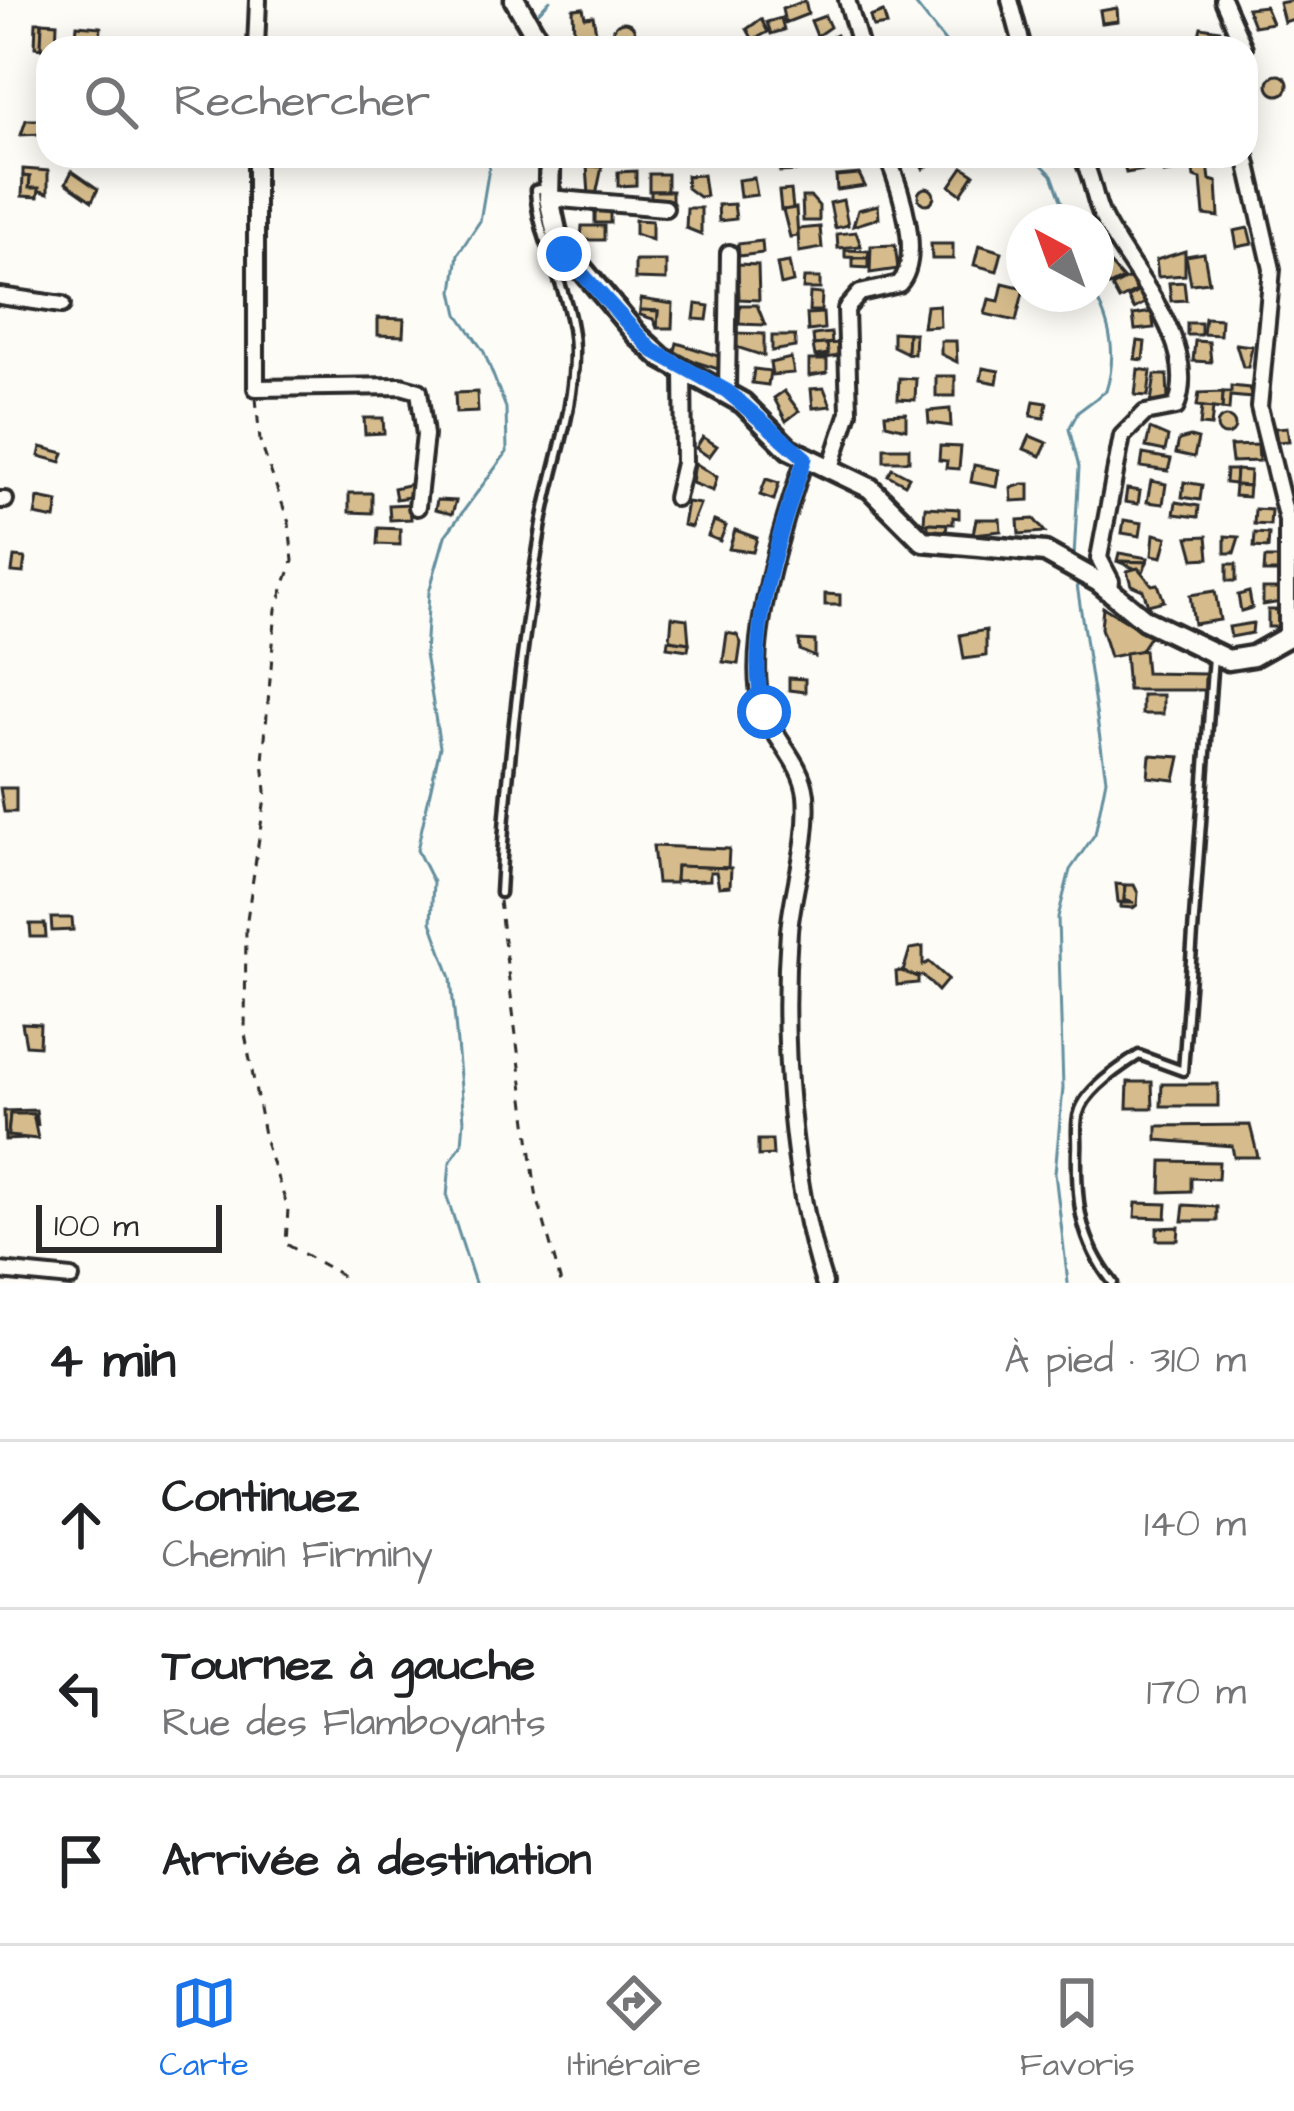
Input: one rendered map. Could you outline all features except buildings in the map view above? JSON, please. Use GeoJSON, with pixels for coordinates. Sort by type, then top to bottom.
{"type":"FeatureCollection","features":[{"type":"Feature","properties":{"kind":"main road"},"geometry":{"type":"LineString","coordinates":[[515,0],[536,36]]}},
{"type":"Feature","properties":{"kind":"main road"},"geometry":{"type":"LineString","coordinates":[[550,168],[549,192],[564,254],[637,335],[683,369],[727,391],[805,458],[870,488],[914,535],[934,546],[1027,547],[1067,563],[1145,620],[1214,656],[1253,656],[1290,635]]}},
{"type":"Feature","properties":{"kind":"street"},"geometry":{"type":"LineString","coordinates":[[256,36],[258,0]]}},
{"type":"Feature","properties":{"kind":"street"},"geometry":{"type":"LineString","coordinates":[[847,0],[858,36]]}},
{"type":"Feature","properties":{"kind":"street"},"geometry":{"type":"LineString","coordinates":[[1010,0],[1020,36]]}},
{"type":"Feature","properties":{"kind":"street"},"geometry":{"type":"LineString","coordinates":[[1223,0],[1239,36]]}},
{"type":"Feature","properties":{"kind":"street"},"geometry":{"type":"LineString","coordinates":[[256,168],[256,388],[401,386],[418,391],[425,435],[417,507]]}},
{"type":"Feature","properties":{"kind":"street"},"geometry":{"type":"LineString","coordinates":[[831,467],[849,412],[846,309],[860,292],[899,284],[909,265],[903,206],[891,168]]}},
{"type":"Feature","properties":{"kind":"street"},"geometry":{"type":"LineString","coordinates":[[1085,168],[1101,215],[1169,327],[1180,394],[1176,407],[1145,413],[1123,436],[1099,558],[1111,581],[1104,586]]}},
{"type":"Feature","properties":{"kind":"street"},"geometry":{"type":"LineString","coordinates":[[1249,168],[1273,268],[1259,407],[1286,520],[1290,635]]}},
{"type":"Feature","properties":{"kind":"street"},"geometry":{"type":"LineString","coordinates":[[549,192],[665,208]]}},
{"type":"Feature","properties":{"kind":"street"},"geometry":{"type":"LineString","coordinates":[[727,391],[729,253]]}},
{"type":"Feature","properties":{"kind":"street"},"geometry":{"type":"LineString","coordinates":[[0,296],[62,304]]}},
{"type":"Feature","properties":{"kind":"street"},"geometry":{"type":"LineString","coordinates":[[676,499],[684,463],[683,369]]}},
{"type":"Feature","properties":{"kind":"street"},"geometry":{"type":"LineString","coordinates":[[805,458],[776,545],[756,685],[764,712],[800,772],[806,796],[789,930],[787,1048],[808,1228],[824,1283]]}},
{"type":"Feature","properties":{"kind":"street"},"geometry":{"type":"LineString","coordinates":[[0,1271],[71,1278]]}},
{"type":"Feature","properties":{"kind":"lane"},"geometry":{"type":"LineString","coordinates":[[500,893],[506,774],[524,634],[542,525],[568,425],[574,348],[536,214],[535,190],[549,192]]}},
{"type":"Feature","properties":{"kind":"lane"},"geometry":{"type":"LineString","coordinates":[[1113,1283],[1094,1259],[1081,1228],[1076,1198],[1078,1110],[1113,1071],[1139,1055],[1183,1072],[1214,656]]}},
{"type":"Feature","properties":{"kind":"path"},"geometry":{"type":"LineString","coordinates":[[256,388],[260,441],[289,523],[293,561],[276,609],[263,761],[266,790],[245,926],[245,1034],[266,1145],[288,1208],[286,1244],[340,1274],[344,1283]]}},
{"type":"Feature","properties":{"kind":"path"},"geometry":{"type":"LineString","coordinates":[[500,893],[506,976],[536,1193],[560,1283]]}},
{"type":"Feature","properties":{"kind":"waterway"},"geometry":{"type":"LineString","coordinates":[[535,16],[550,0]]}},
{"type":"Feature","properties":{"kind":"waterway"},"geometry":{"type":"LineString","coordinates":[[912,0],[940,36]]}},
{"type":"Feature","properties":{"kind":"waterway"},"geometry":{"type":"LineString","coordinates":[[475,1283],[447,1197],[450,1162],[462,1144],[464,1120],[451,978],[431,922],[433,882],[417,850],[440,747],[425,654],[429,592],[445,536],[507,452],[506,408],[484,352],[458,314],[453,291],[458,254],[480,221],[489,168]]}},
{"type":"Feature","properties":{"kind":"waterway"},"geometry":{"type":"LineString","coordinates":[[1045,168],[1062,204]]}},
{"type":"Feature","properties":{"kind":"waterway"},"geometry":{"type":"LineString","coordinates":[[1074,557],[1079,467],[1069,429],[1078,412],[1106,391],[1112,353],[1103,312]]}},
{"type":"Feature","properties":{"kind":"waterway"},"geometry":{"type":"LineString","coordinates":[[1068,1283],[1055,1173],[1063,1088],[1058,917],[1070,870],[1095,834],[1106,779],[1076,578]]}},
{"type":"Feature","properties":{"kind":"route"},"geometry":{"type":"LineString","coordinates":[[564,254],[652,350],[727,391],[788,449],[805,458],[776,545],[756,685],[764,712]]}}]}
